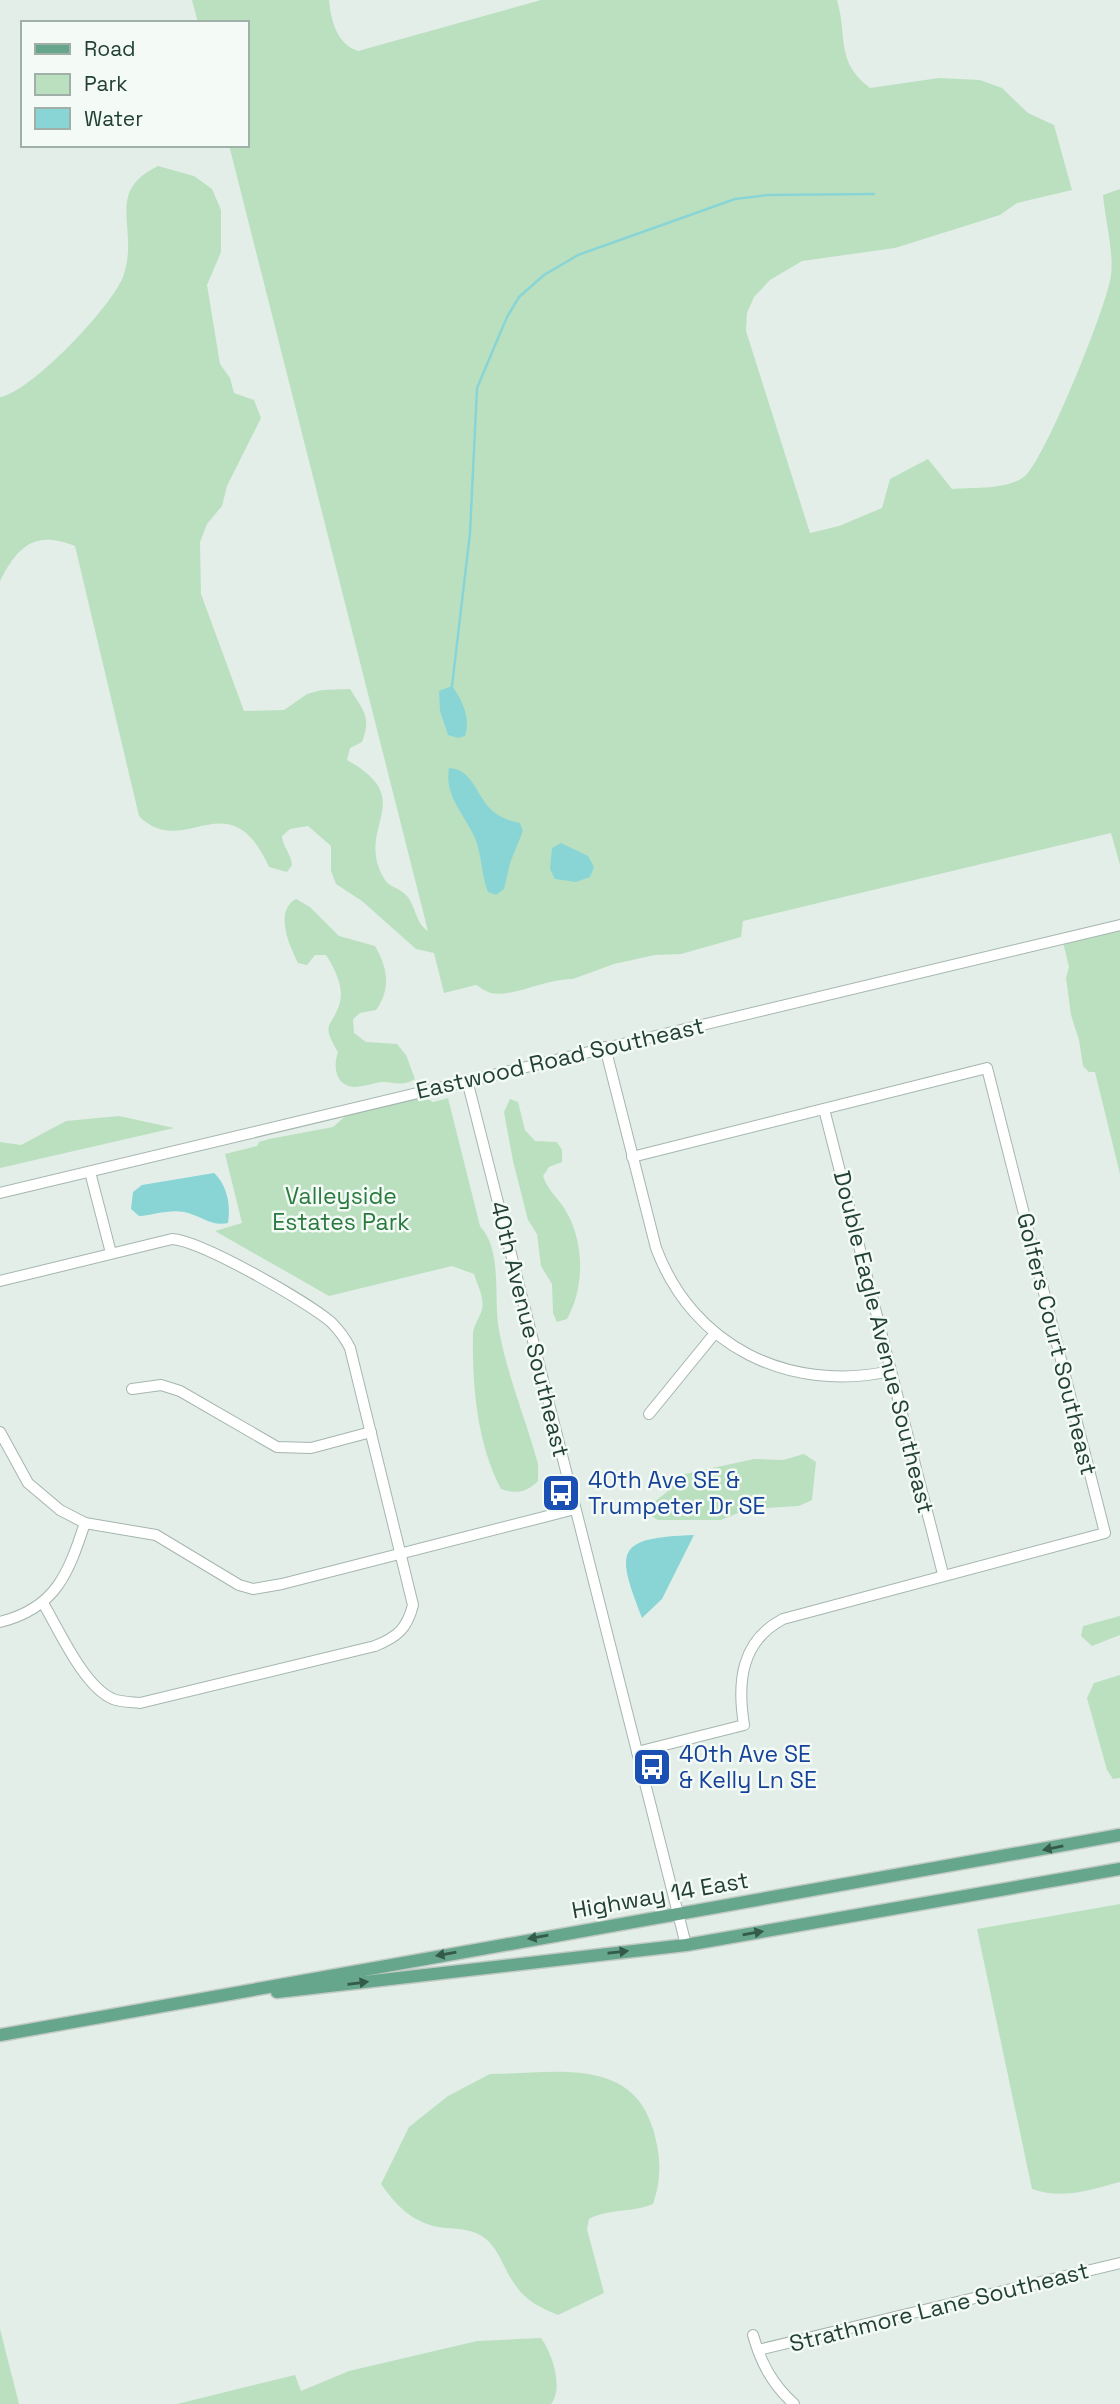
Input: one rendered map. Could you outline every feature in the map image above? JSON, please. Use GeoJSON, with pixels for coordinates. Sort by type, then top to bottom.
{"type":"FeatureCollection","features":[{"type":"Feature","properties":{"kind":"main road","name":"Highway 14 East"},"geometry":{"type":"LineString","coordinates":[[0,2035],[678,1913],[875,1881],[1120,1835]]}},
{"type":"Feature","properties":{"kind":"main road","name":"Highway 14 East"},"geometry":{"type":"LineString","coordinates":[[206,1999],[685,1945],[1120,1869]]}},
{"type":"Feature","properties":{"kind":"street","name":"Eastwood Road Southeast"},"geometry":{"type":"LineString","coordinates":[[0,1193],[1120,925]]}},
{"type":"Feature","properties":{"kind":"street"},"geometry":{"type":"LineString","coordinates":[[605,1047],[653,1240],[667,1275],[686,1304],[715,1333],[763,1362],[799,1374],[840,1377],[891,1371]]}},
{"type":"Feature","properties":{"kind":"street","name":"Golfers Court Southeast"},"geometry":{"type":"LineString","coordinates":[[632,1157],[987,1068],[1105,1533],[807,1611],[774,1624],[755,1642],[743,1667],[740,1691],[744,1726],[637,1752]]}},
{"type":"Feature","properties":{"kind":"street","name":"40th Avenue Southeast"},"geometry":{"type":"LineString","coordinates":[[467,1080],[685,1945]]}},
{"type":"Feature","properties":{"kind":"street","name":"Double Eagle Avenue Southeast"},"geometry":{"type":"LineString","coordinates":[[824,1109],[943,1574]]}},
{"type":"Feature","properties":{"kind":"street"},"geometry":{"type":"LineString","coordinates":[[90,1172],[111,1253]]}},
{"type":"Feature","properties":{"kind":"street"},"geometry":{"type":"LineString","coordinates":[[0,1282],[172,1239],[187,1240],[214,1252],[327,1319],[345,1337],[350,1348],[413,1605],[404,1629],[393,1639],[140,1703],[113,1699],[100,1691],[88,1677],[43,1603]]}},
{"type":"Feature","properties":{"kind":"street"},"geometry":{"type":"LineString","coordinates":[[649,1415],[715,1333]]}},
{"type":"Feature","properties":{"kind":"street"},"geometry":{"type":"LineString","coordinates":[[132,1389],[161,1385],[180,1391],[277,1447],[311,1448],[371,1432]]}},
{"type":"Feature","properties":{"kind":"street"},"geometry":{"type":"LineString","coordinates":[[0,1432],[28,1483],[60,1510],[86,1523],[156,1535],[239,1585],[253,1589],[402,1554],[575,1508]]}},
{"type":"Feature","properties":{"kind":"street"},"geometry":{"type":"LineString","coordinates":[[0,1622],[43,1603],[59,1587],[86,1523]]}},
{"type":"Feature","properties":{"kind":"street","name":"Strathmore Lane Southeast"},"geometry":{"type":"LineString","coordinates":[[758,2350],[1120,2263]]}},
{"type":"Feature","properties":{"kind":"street"},"geometry":{"type":"LineString","coordinates":[[753,2335],[777,2388],[794,2404]]}},
{"type":"Feature","properties":{"kind":"green space"},"geometry":{"type":"Polygon","coordinates":[[[192,0],[329,0],[336,31],[345,43],[358,51],[541,0],[837,0],[847,59],[859,78],[870,88],[939,78],[980,80],[1002,88],[1028,113],[1054,125],[1072,190],[1017,203],[1000,215],[895,248],[802,261],[770,280],[754,297],[747,313],[746,331],[810,533],[839,526],[882,508],[890,479],[928,459],[952,489],[1009,484],[1025,476],[1046,442],[1099,316],[1112,266],[1103,195],[1120,189],[1120,865],[1111,833],[743,921],[741,937],[681,954],[655,955],[614,964],[573,979],[552,981],[509,993],[491,993],[476,985],[444,993],[434,953],[416,949],[362,901],[336,884],[331,871],[331,846],[308,826],[290,829],[282,836],[292,865],[287,872],[269,867],[254,841],[238,828],[222,823],[173,831],[156,828],[139,816],[75,546],[49,540],[29,544],[21,550],[0,581],[0,397],[14,392],[50,364],[89,325],[117,288],[128,257],[127,199],[132,187],[142,176],[158,166],[194,176],[212,189],[221,210],[221,252],[207,285],[220,364],[230,378],[234,393],[254,400],[261,418],[227,486],[222,506],[207,524],[200,542],[201,594],[244,711],[284,710],[307,694],[322,690],[350,689],[365,714],[366,726],[362,742],[350,748],[347,760],[369,775],[380,789],[383,802],[376,845],[377,861],[385,880],[406,895],[420,923],[428,931],[230,147],[248,147],[248,21],[197,21],[192,0]]]}},
{"type":"Feature","properties":{"kind":"green space"},"geometry":{"type":"Polygon","coordinates":[[[296,899],[310,907],[339,936],[375,946],[383,962],[386,986],[376,1010],[360,1013],[353,1019],[354,1033],[366,1042],[397,1044],[406,1055],[415,1079],[403,1083],[382,1082],[354,1087],[339,1079],[336,1069],[338,1052],[328,1029],[340,1002],[339,984],[326,955],[315,955],[307,965],[298,963],[285,929],[286,912],[289,904],[296,899]]]}},
{"type":"Feature","properties":{"kind":"green space"},"geometry":{"type":"Polygon","coordinates":[[[1120,926],[1120,1174],[1095,1072],[1089,1072],[1083,1066],[1071,1015],[1066,978],[1069,967],[1062,938],[1120,926]]]}},
{"type":"Feature","properties":{"kind":"green space","name":"Valleyside Estates Park"},"geometry":{"type":"Polygon","coordinates":[[[424,1097],[433,1102],[448,1098],[480,1226],[492,1248],[502,1347],[538,1464],[538,1481],[521,1491],[501,1489],[481,1433],[475,1394],[473,1335],[483,1304],[474,1274],[452,1266],[329,1296],[215,1231],[242,1223],[225,1154],[257,1146],[259,1142],[269,1139],[333,1127],[349,1113],[406,1098],[424,1097]]]}},
{"type":"Feature","properties":{"kind":"green space"},"geometry":{"type":"Polygon","coordinates":[[[510,1099],[518,1102],[525,1130],[535,1141],[557,1142],[562,1150],[562,1162],[549,1167],[543,1176],[573,1226],[580,1267],[573,1307],[567,1319],[557,1322],[553,1313],[552,1284],[541,1266],[537,1234],[528,1220],[513,1161],[504,1112],[510,1099]]]}},
{"type":"Feature","properties":{"kind":"green space"},"geometry":{"type":"Polygon","coordinates":[[[119,1116],[174,1128],[0,1168],[0,1142],[21,1145],[66,1121],[119,1116]]]}},
{"type":"Feature","properties":{"kind":"green space"},"geometry":{"type":"Polygon","coordinates":[[[804,1454],[816,1462],[812,1500],[799,1506],[748,1509],[721,1520],[658,1520],[649,1515],[653,1503],[667,1492],[671,1477],[754,1459],[783,1460],[804,1454]]]}},
{"type":"Feature","properties":{"kind":"green space"},"geometry":{"type":"Polygon","coordinates":[[[1120,1616],[1120,1635],[1092,1646],[1081,1636],[1083,1626],[1120,1616]]]}},
{"type":"Feature","properties":{"kind":"green space"},"geometry":{"type":"Polygon","coordinates":[[[1120,1675],[1120,1778],[1113,1779],[1107,1770],[1087,1698],[1094,1683],[1120,1675]]]}},
{"type":"Feature","properties":{"kind":"green space"},"geometry":{"type":"Polygon","coordinates":[[[1120,1904],[1120,2182],[1065,2194],[1032,2189],[977,1929],[1120,1904]]]}},
{"type":"Feature","properties":{"kind":"green space"},"geometry":{"type":"Polygon","coordinates":[[[563,2072],[608,2079],[627,2089],[642,2105],[653,2129],[659,2167],[653,2204],[605,2213],[589,2219],[587,2229],[604,2293],[558,2315],[521,2292],[486,2239],[471,2231],[434,2226],[416,2219],[400,2207],[381,2184],[409,2127],[448,2096],[490,2074],[563,2072]]]}},
{"type":"Feature","properties":{"kind":"green space"},"geometry":{"type":"Polygon","coordinates":[[[0,2329],[19,2404],[0,2404],[0,2329]]]}},
{"type":"Feature","properties":{"kind":"green space"},"geometry":{"type":"Polygon","coordinates":[[[541,2338],[555,2371],[556,2389],[551,2404],[177,2404],[295,2375],[301,2391],[349,2371],[477,2341],[541,2338]]]}},
{"type":"Feature","properties":{"kind":"water"},"geometry":{"type":"Polygon","coordinates":[[[452,686],[462,703],[467,723],[465,736],[458,738],[448,735],[440,711],[439,691],[452,686]]]}},
{"type":"Feature","properties":{"kind":"water"},"geometry":{"type":"Polygon","coordinates":[[[449,768],[464,773],[494,812],[520,823],[523,831],[510,863],[504,889],[496,895],[488,892],[475,838],[452,796],[449,768]]]}},
{"type":"Feature","properties":{"kind":"water"},"geometry":{"type":"Polygon","coordinates":[[[561,843],[588,856],[594,867],[590,877],[576,882],[555,879],[550,869],[552,848],[561,843]]]}},
{"type":"Feature","properties":{"kind":"water"},"geometry":{"type":"Polygon","coordinates":[[[214,1173],[227,1196],[228,1223],[216,1223],[178,1211],[139,1216],[131,1209],[133,1192],[142,1185],[214,1173]]]}},
{"type":"Feature","properties":{"kind":"water"},"geometry":{"type":"Polygon","coordinates":[[[694,1535],[662,1599],[642,1618],[628,1576],[626,1562],[629,1552],[636,1544],[649,1540],[694,1535]]]}},
{"type":"Feature","properties":{"kind":"waterway"},"geometry":{"type":"LineString","coordinates":[[452,686],[470,533],[477,388],[507,317],[519,297],[544,275],[578,255],[735,199],[768,195],[874,194]]}},
{"type":"Feature","properties":{"kind":"place","name":"40th Ave SE & Trumpeter Dr SE"},"geometry":{"type":"Point","coordinates":[561,1493]}},
{"type":"Feature","properties":{"kind":"place","name":"40th Ave SE & Kelly Ln SE"},"geometry":{"type":"Point","coordinates":[652,1767]}}]}
